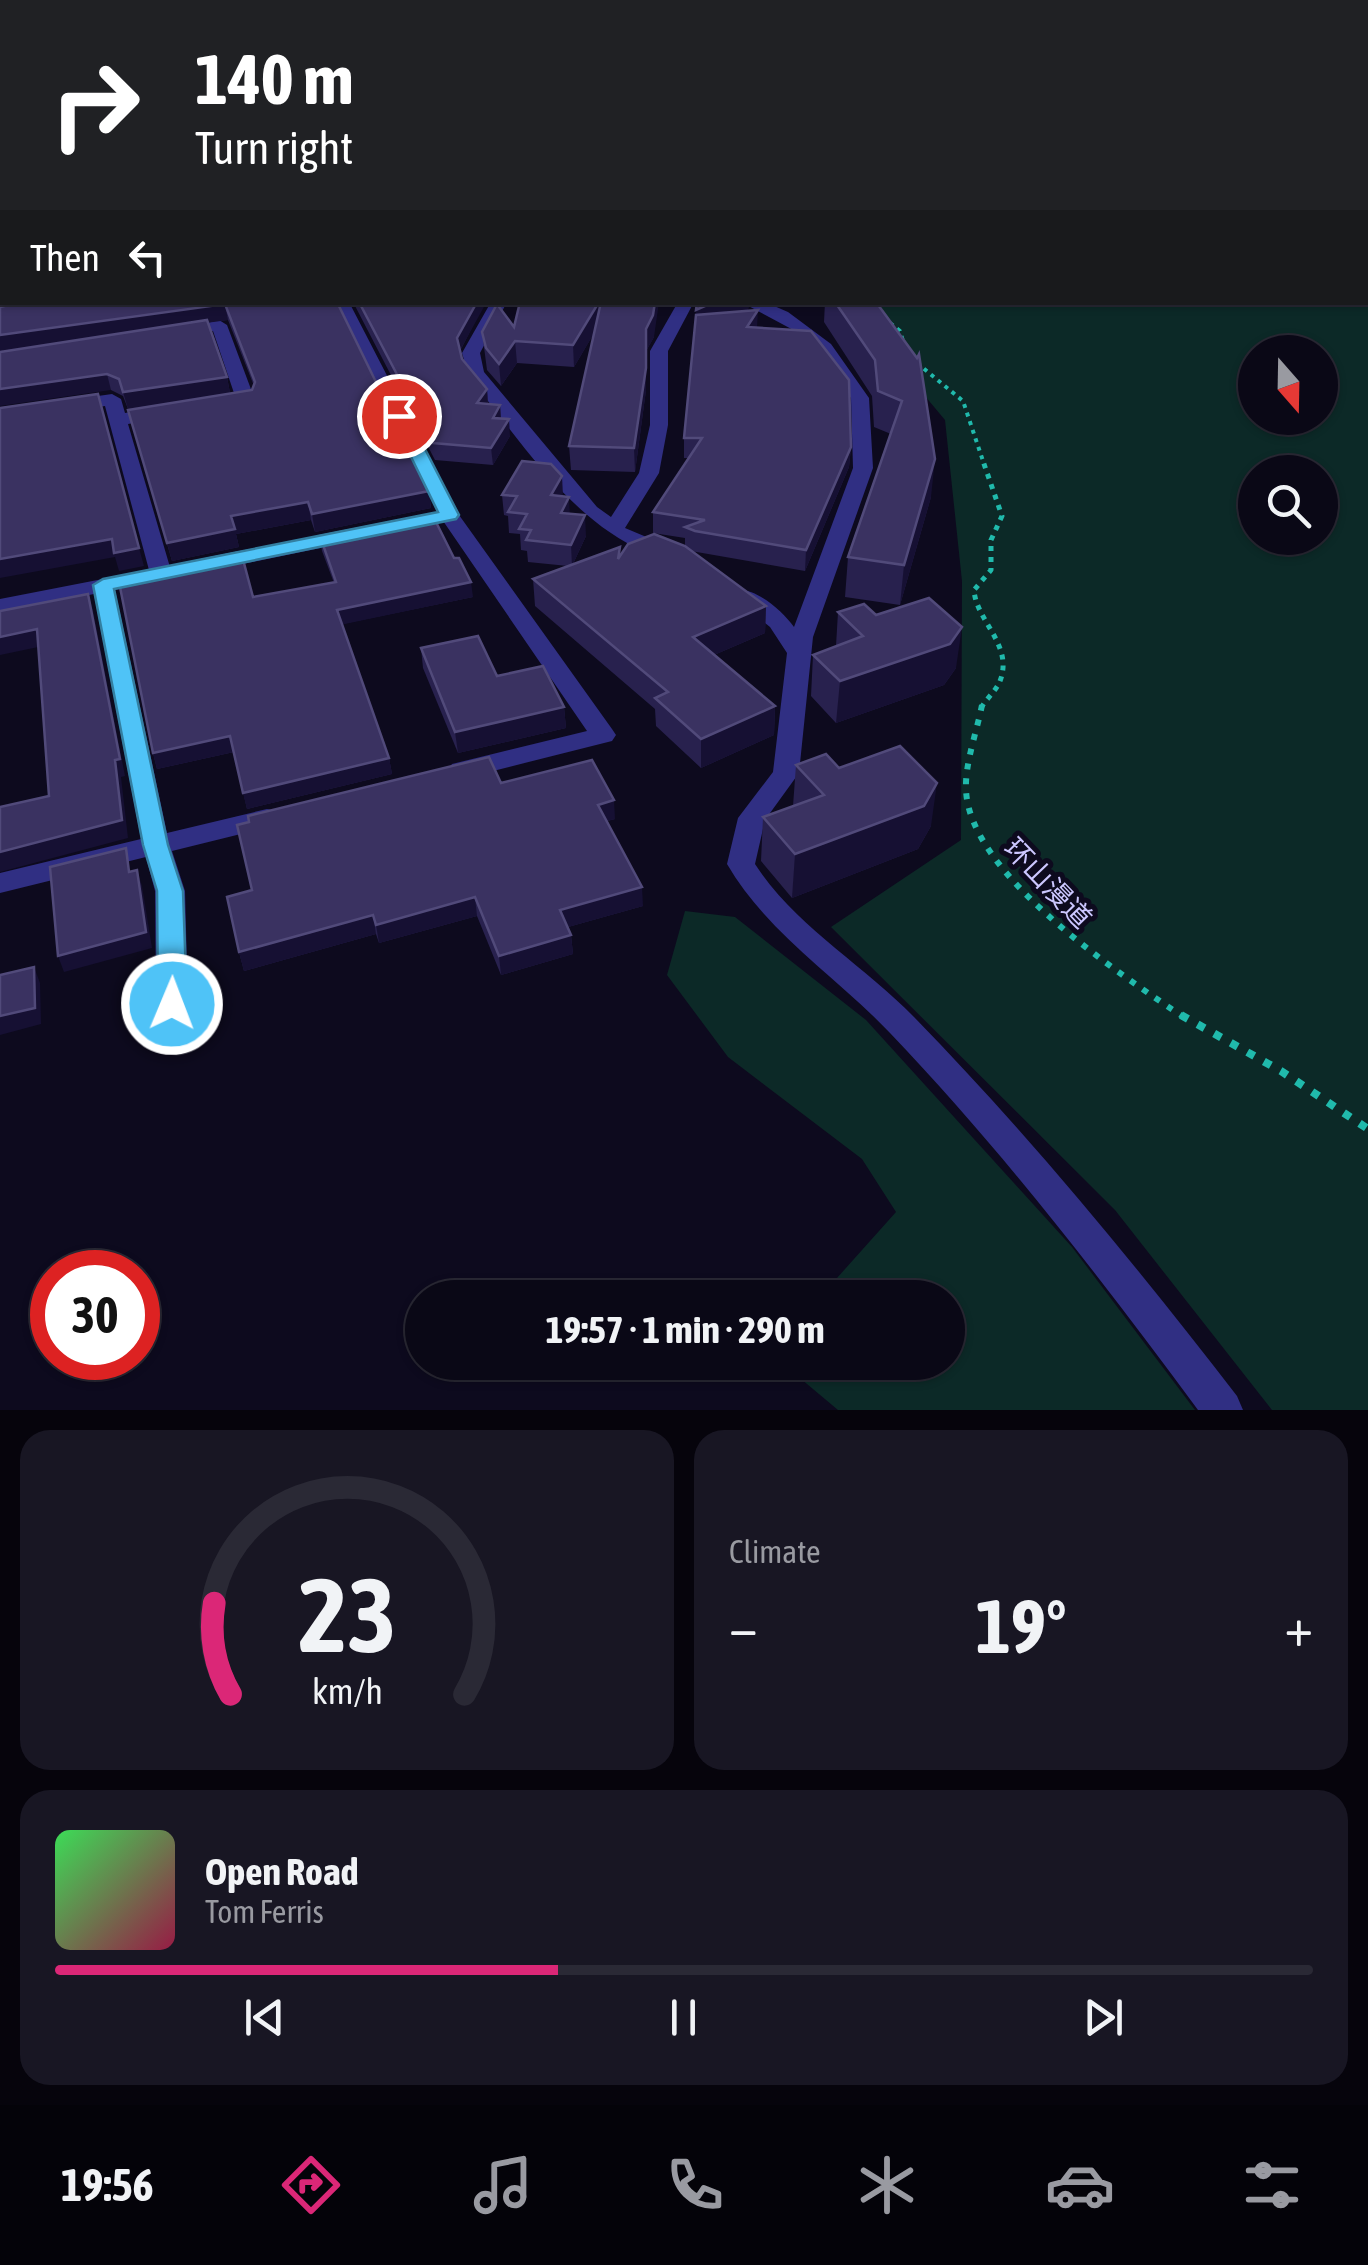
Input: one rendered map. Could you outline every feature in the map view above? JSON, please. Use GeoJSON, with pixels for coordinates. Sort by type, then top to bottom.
{"type":"FeatureCollection","features":[{"type":"Feature","properties":{"kind":"street"},"geometry":{"type":"LineString","coordinates":[[341,305],[440,517],[603,735],[435,776]]}},
{"type":"Feature","properties":{"kind":"street"},"geometry":{"type":"LineString","coordinates":[[496,305],[472,353],[474,372],[590,511],[614,530],[689,562]]}},
{"type":"Feature","properties":{"kind":"street"},"geometry":{"type":"LineString","coordinates":[[614,530],[649,472],[659,426],[660,351],[684,305]]}},
{"type":"Feature","properties":{"kind":"street"},"geometry":{"type":"LineString","coordinates":[[756,305],[803,328],[825,348],[860,398],[863,468],[822,592],[802,637],[786,773],[752,818],[741,864],[756,892],[899,1021],[1129,1284],[1224,1410]]}},
{"type":"Feature","properties":{"kind":"street"},"geometry":{"type":"LineString","coordinates":[[164,334],[219,326],[246,400],[210,406]]}},
{"type":"Feature","properties":{"kind":"street"},"geometry":{"type":"LineString","coordinates":[[0,416],[112,399],[161,574]]}},
{"type":"Feature","properties":{"kind":"street"},"geometry":{"type":"LineString","coordinates":[[118,420],[173,412]]}},
{"type":"Feature","properties":{"kind":"street"},"geometry":{"type":"LineString","coordinates":[[0,606],[372,530]]}},
{"type":"Feature","properties":{"kind":"street"},"geometry":{"type":"LineString","coordinates":[[103,585],[156,845],[170,891],[172,1004]]}},
{"type":"Feature","properties":{"kind":"street"},"geometry":{"type":"LineString","coordinates":[[728,585],[778,622],[800,654]]}},
{"type":"Feature","properties":{"kind":"street"},"geometry":{"type":"LineString","coordinates":[[0,883],[286,813]]}},
{"type":"Feature","properties":{"kind":"path"},"geometry":{"type":"LineString","coordinates":[[877,316],[897,327],[908,349]]}},
{"type":"Feature","properties":{"kind":"path","name":"环山漫道"},"geometry":{"type":"LineString","coordinates":[[914,356],[919,366],[963,402],[1002,516],[991,540],[991,570],[974,590],[975,604],[994,631],[1002,656],[1000,680],[982,704],[966,789],[980,839],[1073,940],[1184,1017],[1281,1071],[1368,1130]]}},
{"type":"Feature","properties":{"kind":"green space"},"geometry":{"type":"Polygon","coordinates":[[[835,305],[1368,305],[1368,1410],[1272,1410],[1115,1210],[831,927],[961,840],[962,581],[945,420],[853,310],[835,305]]]}},
{"type":"Feature","properties":{"kind":"green space"},"geometry":{"type":"Polygon","coordinates":[[[685,911],[735,917],[866,1020],[1072,1247],[1195,1410],[838,1410],[802,1380],[965,1380],[965,1280],[835,1280],[896,1212],[862,1159],[728,1057],[667,975],[685,911]]]}},
{"type":"Feature","properties":{"kind":"building"},"geometry":{"type":"Polygon","coordinates":[[[9,305],[218,305],[0,335],[0,307],[9,305]]]}},
{"type":"Feature","properties":{"kind":"building"},"geometry":{"type":"Polygon","coordinates":[[[225,305],[338,305],[429,491],[312,514],[308,502],[231,516],[235,529],[167,543],[128,410],[252,390],[255,382],[225,305]]]}},
{"type":"Feature","properties":{"kind":"building"},"geometry":{"type":"Polygon","coordinates":[[[361,305],[475,305],[457,338],[462,359],[487,389],[477,403],[500,405],[493,418],[509,419],[491,448],[433,443],[361,305]]]}},
{"type":"Feature","properties":{"kind":"building"},"geometry":{"type":"Polygon","coordinates":[[[496,305],[514,327],[519,305],[597,305],[573,345],[515,341],[499,364],[486,348],[482,332],[496,305]]]}},
{"type":"Feature","properties":{"kind":"building"},"geometry":{"type":"Polygon","coordinates":[[[600,305],[655,305],[646,329],[646,368],[634,448],[569,446],[600,305]]]}},
{"type":"Feature","properties":{"kind":"building"},"geometry":{"type":"Polygon","coordinates":[[[837,305],[878,305],[917,358],[919,354],[935,459],[904,565],[848,557],[902,401],[878,391],[875,360],[837,305]]]}},
{"type":"Feature","properties":{"kind":"building"},"geometry":{"type":"Polygon","coordinates":[[[758,310],[747,327],[811,331],[849,380],[851,447],[806,550],[695,531],[685,527],[705,520],[653,512],[702,438],[684,438],[696,315],[758,310]]]}},
{"type":"Feature","properties":{"kind":"building"},"geometry":{"type":"Polygon","coordinates":[[[207,320],[227,377],[123,392],[119,379],[107,374],[0,389],[0,352],[207,320]]]}},
{"type":"Feature","properties":{"kind":"building"},"geometry":{"type":"Polygon","coordinates":[[[98,394],[139,548],[114,553],[112,539],[0,559],[0,408],[98,394]]]}},
{"type":"Feature","properties":{"kind":"building"},"geometry":{"type":"Polygon","coordinates":[[[522,461],[551,464],[562,476],[551,495],[569,497],[561,513],[585,515],[571,545],[526,540],[531,530],[519,529],[527,514],[508,512],[517,496],[502,495],[522,461]]]}},
{"type":"Feature","properties":{"kind":"building"},"geometry":{"type":"Polygon","coordinates":[[[432,514],[471,582],[337,610],[389,758],[243,793],[230,736],[153,753],[118,577],[241,552],[253,597],[336,582],[320,536],[432,514]]]}},
{"type":"Feature","properties":{"kind":"building"},"geometry":{"type":"Polygon","coordinates":[[[654,534],[685,546],[766,606],[693,637],[775,706],[701,739],[655,698],[668,692],[533,579],[620,547],[618,559],[628,544],[654,534]]]}},
{"type":"Feature","properties":{"kind":"building"},"geometry":{"type":"Polygon","coordinates":[[[88,594],[120,759],[115,760],[122,820],[0,852],[0,807],[49,796],[37,629],[0,637],[0,611],[88,594]]]}},
{"type":"Feature","properties":{"kind":"building"},"geometry":{"type":"Polygon","coordinates":[[[929,598],[962,627],[950,644],[840,681],[813,655],[863,636],[838,612],[864,604],[876,615],[929,598]]]}},
{"type":"Feature","properties":{"kind":"building"},"geometry":{"type":"Polygon","coordinates":[[[478,636],[497,676],[543,666],[564,707],[455,732],[421,648],[478,636]]]}},
{"type":"Feature","properties":{"kind":"building"},"geometry":{"type":"Polygon","coordinates":[[[900,746],[937,783],[924,806],[795,854],[763,817],[824,795],[796,765],[826,754],[839,768],[900,746]]]}},
{"type":"Feature","properties":{"kind":"building"},"geometry":{"type":"Polygon","coordinates":[[[489,757],[501,783],[592,760],[614,800],[598,805],[642,887],[560,910],[571,935],[499,956],[475,897],[376,925],[373,915],[239,952],[227,897],[252,890],[237,825],[249,822],[248,816],[489,757]]]}},
{"type":"Feature","properties":{"kind":"building"},"geometry":{"type":"Polygon","coordinates":[[[126,848],[129,872],[137,870],[146,932],[58,956],[50,867],[126,848]]]}},
{"type":"Feature","properties":{"kind":"building"},"geometry":{"type":"Polygon","coordinates":[[[34,967],[35,1008],[0,1016],[0,975],[34,967]]]}},
{"type":"Feature","properties":{"kind":"route"},"geometry":{"type":"LineString","coordinates":[[172,1004],[170,891],[156,845],[103,585],[449,515],[399,416]]}}]}
